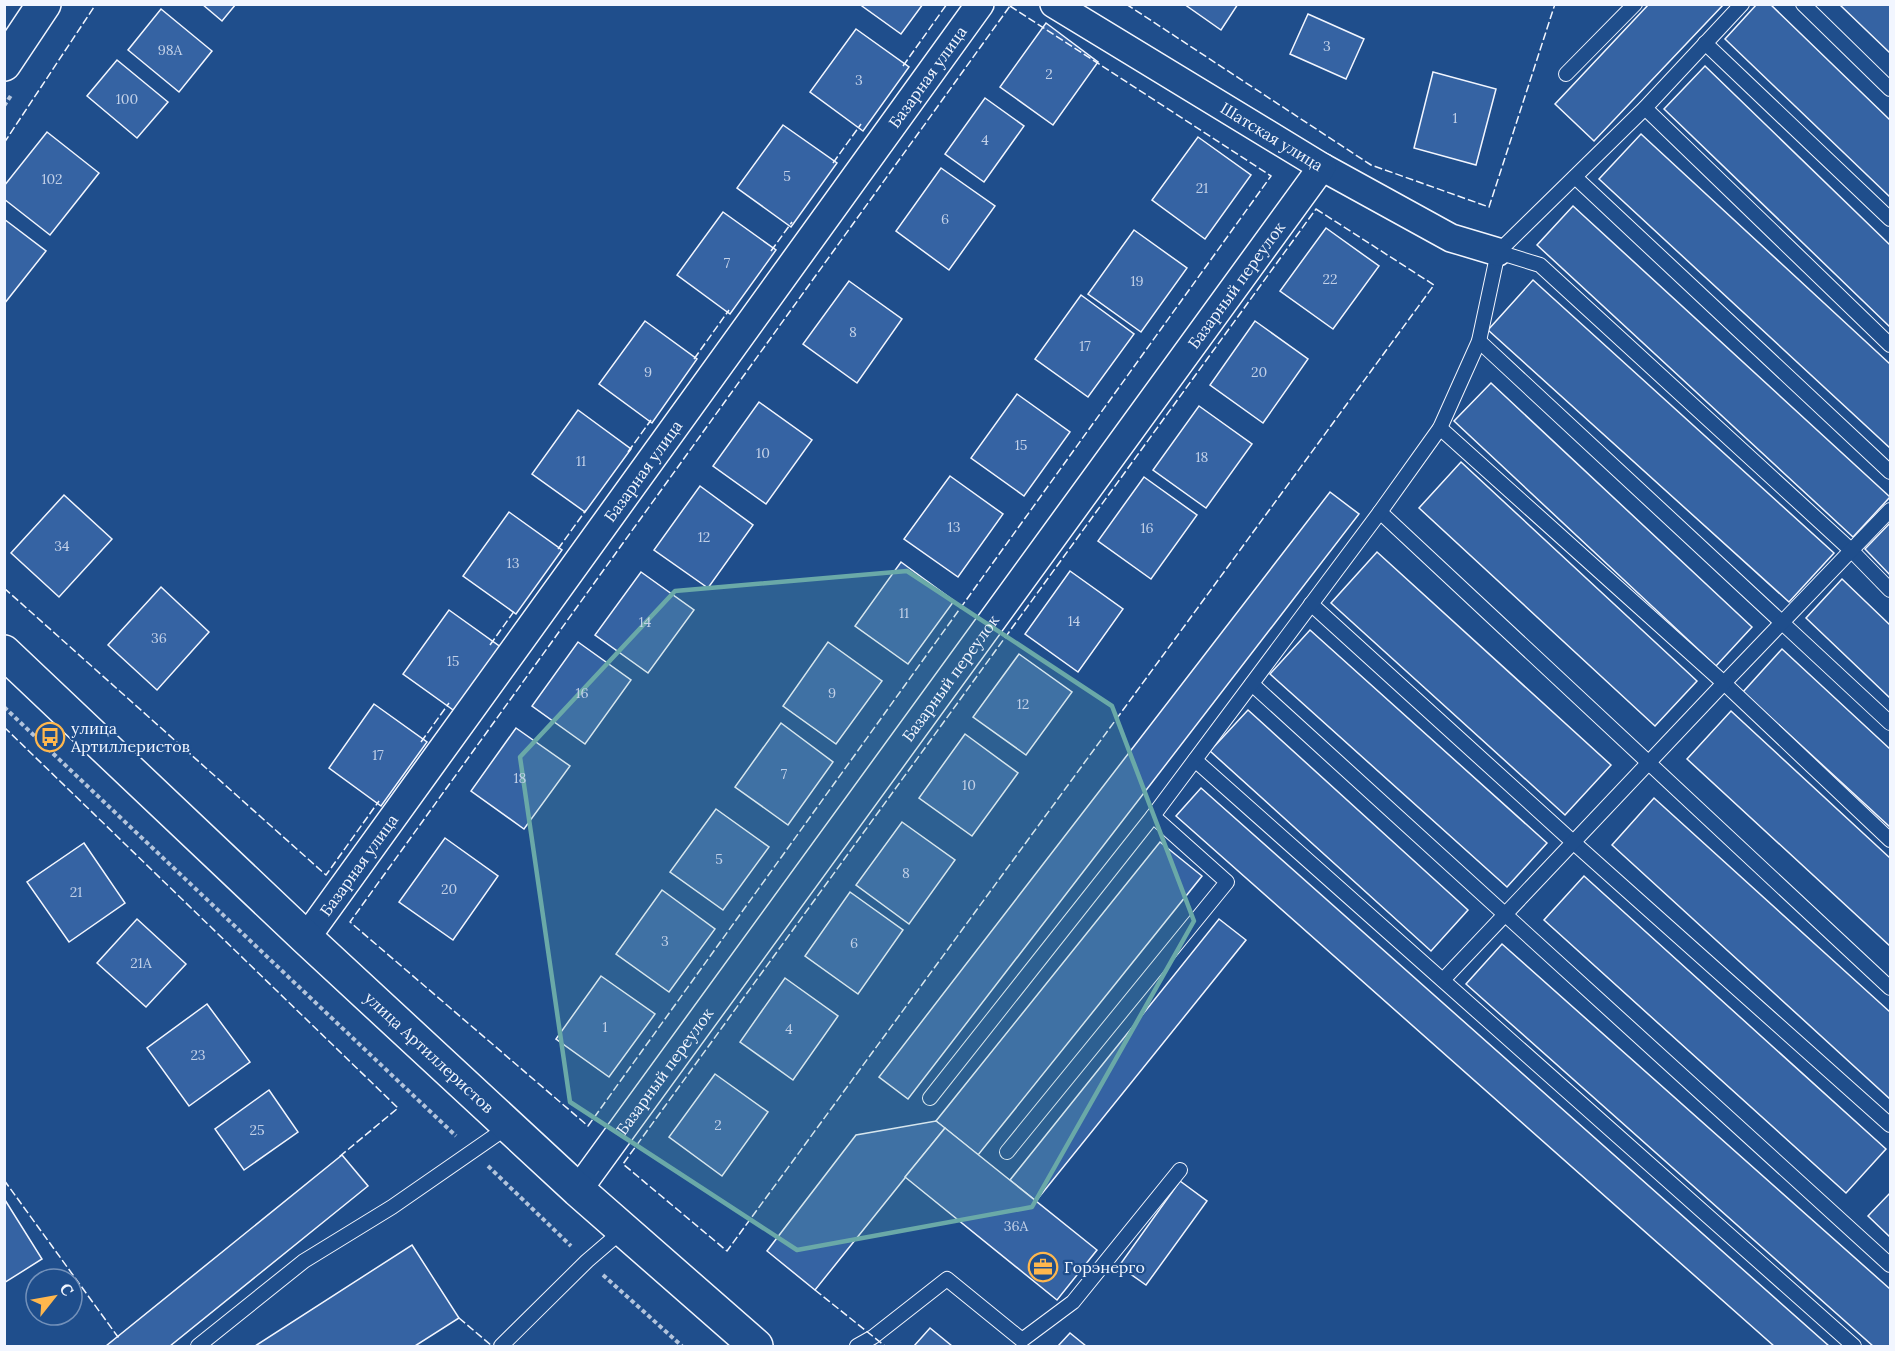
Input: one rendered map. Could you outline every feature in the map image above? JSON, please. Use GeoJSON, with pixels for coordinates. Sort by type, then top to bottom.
{"type":"FeatureCollection","features":[{"type":"Feature","properties":{"kind":"street"},"geometry":{"type":"LineString","coordinates":[[4,64],[44,4]]}},
{"type":"Feature","properties":{"kind":"street","name":"Базарная улица"},"geometry":{"type":"LineString","coordinates":[[306,938],[981,4]]}},
{"type":"Feature","properties":{"kind":"street","name":"Шатская улица"},"geometry":{"type":"LineString","coordinates":[[1054,4],[1322,167],[1451,238],[1498,252]]}},
{"type":"Feature","properties":{"kind":"street","name":"Базарный переулок"},"geometry":{"type":"LineString","coordinates":[[578,1190],[1322,167]]}},
{"type":"Feature","properties":{"kind":"street","name":"улица Артиллеристов"},"geometry":{"type":"LineString","coordinates":[[4,652],[306,938],[578,1190],[756,1347]]}},
{"type":"Feature","properties":{"kind":"lane"},"geometry":{"type":"LineString","coordinates":[[1566,74],[1635,4]]}},
{"type":"Feature","properties":{"kind":"lane"},"geometry":{"type":"LineString","coordinates":[[930,1098],[1153,816],[1440,428],[1479,340],[1498,252],[1645,108],[1742,4]]}},
{"type":"Feature","properties":{"kind":"lane"},"geometry":{"type":"LineString","coordinates":[[1803,4],[1890,89]]}},
{"type":"Feature","properties":{"kind":"lane"},"geometry":{"type":"LineString","coordinates":[[1705,43],[1890,219]]}},
{"type":"Feature","properties":{"kind":"lane"},"geometry":{"type":"LineString","coordinates":[[1645,108],[1890,345]]}},
{"type":"Feature","properties":{"kind":"lane"},"geometry":{"type":"LineString","coordinates":[[1575,177],[1890,472]]}},
{"type":"Feature","properties":{"kind":"lane"},"geometry":{"type":"LineString","coordinates":[[1498,252],[1540,265],[1852,550],[1890,590]]}},
{"type":"Feature","properties":{"kind":"lane"},"geometry":{"type":"LineString","coordinates":[[1479,340],[1890,723]]}},
{"type":"Feature","properties":{"kind":"lane"},"geometry":{"type":"LineString","coordinates":[[1440,428],[1724,683],[1890,840]]}},
{"type":"Feature","properties":{"kind":"lane"},"geometry":{"type":"LineString","coordinates":[[1443,980],[1890,510]]}},
{"type":"Feature","properties":{"kind":"lane"},"geometry":{"type":"LineString","coordinates":[[1380,512],[1890,988]]}},
{"type":"Feature","properties":{"kind":"lane"},"geometry":{"type":"LineString","coordinates":[[1311,604],[1890,1125]]}},
{"type":"Feature","properties":{"kind":"lane"},"geometry":{"type":"LineString","coordinates":[[1252,684],[1890,1265]]}},
{"type":"Feature","properties":{"kind":"lane"},"geometry":{"type":"LineString","coordinates":[[1195,760],[1854,1347]]}},
{"type":"Feature","properties":{"kind":"lane"},"geometry":{"type":"LineString","coordinates":[[1007,1152],[1227,882],[1153,816]]}},
{"type":"Feature","properties":{"kind":"lane"},"geometry":{"type":"LineString","coordinates":[[198,1347],[304,1261],[392,1208],[509,1126]]}},
{"type":"Feature","properties":{"kind":"lane"},"geometry":{"type":"LineString","coordinates":[[856,1347],[873,1337],[947,1279],[1022,1340],[1073,1302],[1180,1170]]}},
{"type":"Feature","properties":{"kind":"lane"},"geometry":{"type":"LineString","coordinates":[[501,1347],[587,1261],[624,1230]]}},
{"type":"Feature","properties":{"kind":"path"},"geometry":{"type":"LineString","coordinates":[[4,707],[587,1261],[682,1347]]}},
{"type":"Feature","properties":{"kind":"highlighted area"},"geometry":{"type":"Polygon","coordinates":[[[907,571],[1112,706],[1194,921],[1032,1207],[797,1250],[570,1102],[520,757],[675,591],[907,571]]]}},
{"type":"Feature","properties":{"kind":"building"},"geometry":{"type":"Polygon","coordinates":[[[202,4],[236,4],[222,21],[202,4]]]}},
{"type":"Feature","properties":{"kind":"building"},"geometry":{"type":"Polygon","coordinates":[[[863,4],[923,4],[901,34],[862,6],[863,4]]]}},
{"type":"Feature","properties":{"kind":"building"},"geometry":{"type":"Polygon","coordinates":[[[1184,4],[1238,4],[1221,30],[1184,4]]]}},
{"type":"Feature","properties":{"kind":"building"},"geometry":{"type":"Polygon","coordinates":[[[1649,4],[1724,4],[1594,141],[1555,104],[1649,4]]]}},
{"type":"Feature","properties":{"kind":"building"},"geometry":{"type":"Polygon","coordinates":[[[1757,4],[1770,4],[1890,120],[1890,197],[1725,39],[1757,4]]]}},
{"type":"Feature","properties":{"kind":"building"},"geometry":{"type":"Polygon","coordinates":[[[1839,4],[1890,4],[1890,53],[1839,4]]]}},
{"type":"Feature","properties":{"kind":"building"},"geometry":{"type":"Polygon","coordinates":[[[161,9],[212,51],[179,92],[128,50],[161,9]]]}},
{"type":"Feature","properties":{"kind":"building"},"geometry":{"type":"Polygon","coordinates":[[[1308,14],[1364,39],[1346,79],[1290,54],[1308,14]]]}},
{"type":"Feature","properties":{"kind":"building"},"geometry":{"type":"Polygon","coordinates":[[[1046,23],[1098,62],[1053,125],[1000,87],[1046,23]]]}},
{"type":"Feature","properties":{"kind":"building"},"geometry":{"type":"Polygon","coordinates":[[[856,29],[909,67],[863,131],[810,92],[856,29]]]}},
{"type":"Feature","properties":{"kind":"building"},"geometry":{"type":"Polygon","coordinates":[[[117,60],[168,102],[137,138],[87,96],[117,60]]]}},
{"type":"Feature","properties":{"kind":"building"},"geometry":{"type":"Polygon","coordinates":[[[1705,66],[1890,245],[1890,327],[1664,109],[1705,66]]]}},
{"type":"Feature","properties":{"kind":"building"},"geometry":{"type":"Polygon","coordinates":[[[1433,72],[1496,89],[1476,165],[1414,148],[1433,72]]]}},
{"type":"Feature","properties":{"kind":"building"},"geometry":{"type":"Polygon","coordinates":[[[985,98],[1024,126],[984,182],[945,154],[985,98]]]}},
{"type":"Feature","properties":{"kind":"building"},"geometry":{"type":"Polygon","coordinates":[[[783,125],[837,163],[791,227],[737,188],[783,125]]]}},
{"type":"Feature","properties":{"kind":"building"},"geometry":{"type":"Polygon","coordinates":[[[47,132],[99,173],[50,235],[4,199],[4,186],[47,132]]]}},
{"type":"Feature","properties":{"kind":"building"},"geometry":{"type":"Polygon","coordinates":[[[1641,134],[1890,364],[1890,448],[1599,179],[1641,134]]]}},
{"type":"Feature","properties":{"kind":"building"},"geometry":{"type":"Polygon","coordinates":[[[1198,137],[1251,175],[1205,239],[1152,200],[1198,137]]]}},
{"type":"Feature","properties":{"kind":"building"},"geometry":{"type":"Polygon","coordinates":[[[941,168],[995,206],[949,270],[896,231],[941,168]]]}},
{"type":"Feature","properties":{"kind":"building"},"geometry":{"type":"Polygon","coordinates":[[[1573,206],[1890,497],[1853,537],[1537,245],[1573,206]]]}},
{"type":"Feature","properties":{"kind":"building"},"geometry":{"type":"Polygon","coordinates":[[[723,212],[776,250],[730,314],[677,275],[723,212]]]}},
{"type":"Feature","properties":{"kind":"building"},"geometry":{"type":"Polygon","coordinates":[[[4,219],[46,251],[4,304],[4,219]]]}},
{"type":"Feature","properties":{"kind":"building"},"geometry":{"type":"Polygon","coordinates":[[[1326,228],[1379,266],[1333,329],[1280,291],[1326,228]]]}},
{"type":"Feature","properties":{"kind":"building"},"geometry":{"type":"Polygon","coordinates":[[[1134,230],[1187,268],[1141,332],[1088,294],[1134,230]]]}},
{"type":"Feature","properties":{"kind":"building"},"geometry":{"type":"Polygon","coordinates":[[[1533,280],[1834,553],[1789,602],[1488,330],[1533,280]]]}},
{"type":"Feature","properties":{"kind":"building"},"geometry":{"type":"Polygon","coordinates":[[[849,281],[902,319],[857,383],[803,344],[849,281]]]}},
{"type":"Feature","properties":{"kind":"building"},"geometry":{"type":"Polygon","coordinates":[[[1081,295],[1134,334],[1088,397],[1035,359],[1081,295]]]}},
{"type":"Feature","properties":{"kind":"building"},"geometry":{"type":"Polygon","coordinates":[[[645,321],[697,359],[652,423],[599,384],[645,321]]]}},
{"type":"Feature","properties":{"kind":"building"},"geometry":{"type":"Polygon","coordinates":[[[1255,321],[1308,359],[1263,423],[1210,385],[1255,321]]]}},
{"type":"Feature","properties":{"kind":"building"},"geometry":{"type":"Polygon","coordinates":[[[1491,383],[1752,627],[1716,666],[1454,421],[1491,383]]]}},
{"type":"Feature","properties":{"kind":"building"},"geometry":{"type":"Polygon","coordinates":[[[1017,394],[1070,432],[1024,496],[971,458],[1017,394]]]}},
{"type":"Feature","properties":{"kind":"building"},"geometry":{"type":"Polygon","coordinates":[[[759,402],[812,440],[766,504],[713,466],[759,402]]]}},
{"type":"Feature","properties":{"kind":"building"},"geometry":{"type":"Polygon","coordinates":[[[1199,406],[1252,444],[1206,508],[1153,470],[1199,406]]]}},
{"type":"Feature","properties":{"kind":"building"},"geometry":{"type":"Polygon","coordinates":[[[578,410],[631,449],[585,512],[532,474],[578,410]]]}},
{"type":"Feature","properties":{"kind":"building"},"geometry":{"type":"Polygon","coordinates":[[[1461,462],[1697,681],[1655,726],[1419,508],[1461,462]]]}},
{"type":"Feature","properties":{"kind":"building"},"geometry":{"type":"Polygon","coordinates":[[[950,476],[1003,514],[958,577],[904,539],[950,476]]]}},
{"type":"Feature","properties":{"kind":"building"},"geometry":{"type":"Polygon","coordinates":[[[1144,477],[1197,515],[1151,579],[1098,541],[1144,477]]]}},
{"type":"Feature","properties":{"kind":"building"},"geometry":{"type":"Polygon","coordinates":[[[700,486],[753,525],[708,588],[654,550],[700,486]]]}},
{"type":"Feature","properties":{"kind":"building"},"geometry":{"type":"Polygon","coordinates":[[[1330,492],[1359,514],[908,1099],[879,1077],[1330,492]]]}},
{"type":"Feature","properties":{"kind":"building"},"geometry":{"type":"Polygon","coordinates":[[[64,495],[112,539],[59,597],[11,553],[64,495]]]}},
{"type":"Feature","properties":{"kind":"building"},"geometry":{"type":"Polygon","coordinates":[[[509,512],[562,550],[516,614],[463,576],[509,512]]]}},
{"type":"Feature","properties":{"kind":"building"},"geometry":{"type":"Polygon","coordinates":[[[1890,523],[1890,575],[1865,549],[1890,523]]]}},
{"type":"Feature","properties":{"kind":"building"},"geometry":{"type":"Polygon","coordinates":[[[1377,552],[1611,765],[1565,815],[1331,603],[1377,552]]]}},
{"type":"Feature","properties":{"kind":"building"},"geometry":{"type":"Polygon","coordinates":[[[901,562],[954,601],[908,664],[855,626],[901,562]]]}},
{"type":"Feature","properties":{"kind":"building"},"geometry":{"type":"Polygon","coordinates":[[[1070,571],[1123,609],[1078,672],[1025,634],[1070,571]]]}},
{"type":"Feature","properties":{"kind":"building"},"geometry":{"type":"Polygon","coordinates":[[[641,572],[694,610],[648,673],[595,635],[641,572]]]}},
{"type":"Feature","properties":{"kind":"building"},"geometry":{"type":"Polygon","coordinates":[[[1842,579],[1890,625],[1890,698],[1806,618],[1842,579]]]}},
{"type":"Feature","properties":{"kind":"building"},"geometry":{"type":"Polygon","coordinates":[[[161,587],[209,632],[157,690],[108,645],[161,587]]]}},
{"type":"Feature","properties":{"kind":"building"},"geometry":{"type":"Polygon","coordinates":[[[449,610],[502,648],[456,712],[403,674],[449,610]]]}},
{"type":"Feature","properties":{"kind":"building"},"geometry":{"type":"Polygon","coordinates":[[[1310,630],[1547,843],[1507,887],[1270,674],[1310,630]]]}},
{"type":"Feature","properties":{"kind":"building"},"geometry":{"type":"Polygon","coordinates":[[[578,642],[631,680],[585,744],[532,706],[578,642]]]}},
{"type":"Feature","properties":{"kind":"building"},"geometry":{"type":"Polygon","coordinates":[[[828,642],[882,681],[836,744],[783,706],[828,642]]]}},
{"type":"Feature","properties":{"kind":"building"},"geometry":{"type":"Polygon","coordinates":[[[1782,649],[1890,749],[1890,827],[1743,692],[1782,649]]]}},
{"type":"Feature","properties":{"kind":"building"},"geometry":{"type":"Polygon","coordinates":[[[1019,654],[1072,692],[1026,755],[973,717],[1019,654]]]}},
{"type":"Feature","properties":{"kind":"building"},"geometry":{"type":"Polygon","coordinates":[[[374,704],[427,742],[381,806],[329,768],[374,704]]]}},
{"type":"Feature","properties":{"kind":"building"},"geometry":{"type":"Polygon","coordinates":[[[1248,710],[1468,910],[1431,951],[1210,751],[1248,710]]]}},
{"type":"Feature","properties":{"kind":"building"},"geometry":{"type":"Polygon","coordinates":[[[1731,711],[1890,858],[1890,946],[1687,759],[1731,711]]]}},
{"type":"Feature","properties":{"kind":"building"},"geometry":{"type":"Polygon","coordinates":[[[781,723],[833,762],[788,825],[735,787],[781,723]]]}},
{"type":"Feature","properties":{"kind":"building"},"geometry":{"type":"Polygon","coordinates":[[[516,728],[570,766],[524,829],[471,791],[516,728]]]}},
{"type":"Feature","properties":{"kind":"building"},"geometry":{"type":"Polygon","coordinates":[[[965,734],[1018,773],[972,836],[919,798],[965,734]]]}},
{"type":"Feature","properties":{"kind":"building"},"geometry":{"type":"Polygon","coordinates":[[[1201,788],[1829,1346],[1774,1346],[1176,816],[1201,788]]]}},
{"type":"Feature","properties":{"kind":"building"},"geometry":{"type":"Polygon","coordinates":[[[1654,798],[1890,1012],[1890,1099],[1612,845],[1654,798]]]}},
{"type":"Feature","properties":{"kind":"building"},"geometry":{"type":"Polygon","coordinates":[[[716,809],[769,847],[723,910],[670,872],[716,809]]]}},
{"type":"Feature","properties":{"kind":"building"},"geometry":{"type":"Polygon","coordinates":[[[902,822],[955,860],[909,924],[856,885],[902,822]]]}},
{"type":"Feature","properties":{"kind":"building"},"geometry":{"type":"Polygon","coordinates":[[[445,838],[498,876],[453,940],[399,902],[445,838]]]}},
{"type":"Feature","properties":{"kind":"building"},"geometry":{"type":"Polygon","coordinates":[[[1160,842],[1202,876],[978,1155],[936,1121],[1160,842]]]}},
{"type":"Feature","properties":{"kind":"building"},"geometry":{"type":"Polygon","coordinates":[[[84,843],[125,903],[69,942],[27,882],[84,843]]]}},
{"type":"Feature","properties":{"kind":"building"},"geometry":{"type":"Polygon","coordinates":[[[1584,876],[1886,1149],[1846,1193],[1544,920],[1584,876]]]}},
{"type":"Feature","properties":{"kind":"building"},"geometry":{"type":"Polygon","coordinates":[[[662,890],[715,929],[669,992],[616,954],[662,890]]]}},
{"type":"Feature","properties":{"kind":"building"},"geometry":{"type":"Polygon","coordinates":[[[850,892],[903,930],[858,994],[805,956],[850,892]]]}},
{"type":"Feature","properties":{"kind":"building"},"geometry":{"type":"Polygon","coordinates":[[[137,919],[186,964],[146,1007],[97,963],[137,919]]]}},
{"type":"Feature","properties":{"kind":"building"},"geometry":{"type":"Polygon","coordinates":[[[1219,919],[1246,940],[1036,1201],[1010,1180],[1219,919]]]}},
{"type":"Feature","properties":{"kind":"building"},"geometry":{"type":"Polygon","coordinates":[[[1502,944],[1890,1289],[1890,1346],[1873,1346],[1466,984],[1502,944]]]}},
{"type":"Feature","properties":{"kind":"building"},"geometry":{"type":"Polygon","coordinates":[[[601,976],[655,1014],[609,1077],[556,1039],[601,976]]]}},
{"type":"Feature","properties":{"kind":"building"},"geometry":{"type":"Polygon","coordinates":[[[785,978],[838,1016],[793,1080],[740,1042],[785,978]]]}},
{"type":"Feature","properties":{"kind":"building"},"geometry":{"type":"Polygon","coordinates":[[[207,1004],[250,1062],[189,1106],[147,1048],[207,1004]]]}},
{"type":"Feature","properties":{"kind":"building"},"geometry":{"type":"Polygon","coordinates":[[[715,1074],[768,1112],[722,1176],[669,1137],[715,1074]]]}},
{"type":"Feature","properties":{"kind":"building"},"geometry":{"type":"Polygon","coordinates":[[[269,1090],[298,1132],[244,1170],[215,1129],[269,1090]]]}},
{"type":"Feature","properties":{"kind":"building"},"geometry":{"type":"Polygon","coordinates":[[[936,1121],[945,1128],[815,1290],[767,1251],[856,1135],[936,1121]]]}},
{"type":"Feature","properties":{"kind":"building"},"geometry":{"type":"Polygon","coordinates":[[[945,1128],[1097,1250],[1057,1300],[905,1177],[945,1128]]]}},
{"type":"Feature","properties":{"kind":"building"},"geometry":{"type":"Polygon","coordinates":[[[342,1155],[368,1186],[170,1346],[106,1346],[342,1155]]]}},
{"type":"Feature","properties":{"kind":"building"},"geometry":{"type":"Polygon","coordinates":[[[1180,1181],[1207,1201],[1146,1285],[1119,1266],[1180,1181]]]}},
{"type":"Feature","properties":{"kind":"building"},"geometry":{"type":"Polygon","coordinates":[[[1890,1193],[1890,1237],[1868,1216],[1890,1193]]]}},
{"type":"Feature","properties":{"kind":"building"},"geometry":{"type":"Polygon","coordinates":[[[4,1200],[42,1259],[29,1267],[24,1267],[24,1270],[4,1283],[4,1200]]]}},
{"type":"Feature","properties":{"kind":"building"},"geometry":{"type":"Polygon","coordinates":[[[412,1245],[459,1318],[415,1346],[255,1346],[412,1245]]]}},
{"type":"Feature","properties":{"kind":"building"},"geometry":{"type":"Polygon","coordinates":[[[930,1328],[952,1346],[914,1346],[930,1328]]]}},
{"type":"Feature","properties":{"kind":"building"},"geometry":{"type":"Polygon","coordinates":[[[1070,1333],[1086,1346],[1058,1346],[1070,1333]]]}},
{"type":"Feature","properties":{"kind":"fence"},"geometry":{"type":"LineString","coordinates":[[4,143],[96,4]]}},
{"type":"Feature","properties":{"kind":"fence"},"geometry":{"type":"LineString","coordinates":[[903,66],[947,4]]}},
{"type":"Feature","properties":{"kind":"fence"},"geometry":{"type":"LineString","coordinates":[[1126,4],[1371,165],[1489,207],[1555,4]]}},
{"type":"Feature","properties":{"kind":"fence"},"geometry":{"type":"LineString","coordinates":[[1010,6],[1271,176],[588,1126],[350,922],[1010,6]]}},
{"type":"Feature","properties":{"kind":"fence"},"geometry":{"type":"LineString","coordinates":[[833,163],[861,124]]}},
{"type":"Feature","properties":{"kind":"fence"},"geometry":{"type":"LineString","coordinates":[[1316,209],[1434,285],[727,1251],[623,1164],[1316,209]]}},
{"type":"Feature","properties":{"kind":"fence"},"geometry":{"type":"LineString","coordinates":[[771,251],[792,222]]}},
{"type":"Feature","properties":{"kind":"fence"},"geometry":{"type":"LineString","coordinates":[[694,359],[729,310]]}},
{"type":"Feature","properties":{"kind":"fence"},"geometry":{"type":"LineString","coordinates":[[628,452],[651,420]]}},
{"type":"Feature","properties":{"kind":"fence"},"geometry":{"type":"LineString","coordinates":[[558,549],[586,510]]}},
{"type":"Feature","properties":{"kind":"fence"},"geometry":{"type":"LineString","coordinates":[[4,588],[326,875],[379,801]]}},
{"type":"Feature","properties":{"kind":"fence"},"geometry":{"type":"LineString","coordinates":[[490,645],[515,610]]}},
{"type":"Feature","properties":{"kind":"fence"},"geometry":{"type":"LineString","coordinates":[[421,742],[449,703]]}},
{"type":"Feature","properties":{"kind":"fence"},"geometry":{"type":"LineString","coordinates":[[4,727],[398,1108],[339,1157]]}},
{"type":"Feature","properties":{"kind":"fence"},"geometry":{"type":"LineString","coordinates":[[4,1180],[118,1337],[120,1335]]}},
{"type":"Feature","properties":{"kind":"fence"},"geometry":{"type":"LineString","coordinates":[[815,1290],[885,1346]]}},
{"type":"Feature","properties":{"kind":"fence"},"geometry":{"type":"LineString","coordinates":[[459,1318],[492,1346]]}},
{"type":"Feature","properties":{"kind":"place","name":"улица Артиллеристов"},"geometry":{"type":"Point","coordinates":[50,737]}},
{"type":"Feature","properties":{"kind":"place","name":"Горэнерго"},"geometry":{"type":"Point","coordinates":[1043,1267]}}]}
